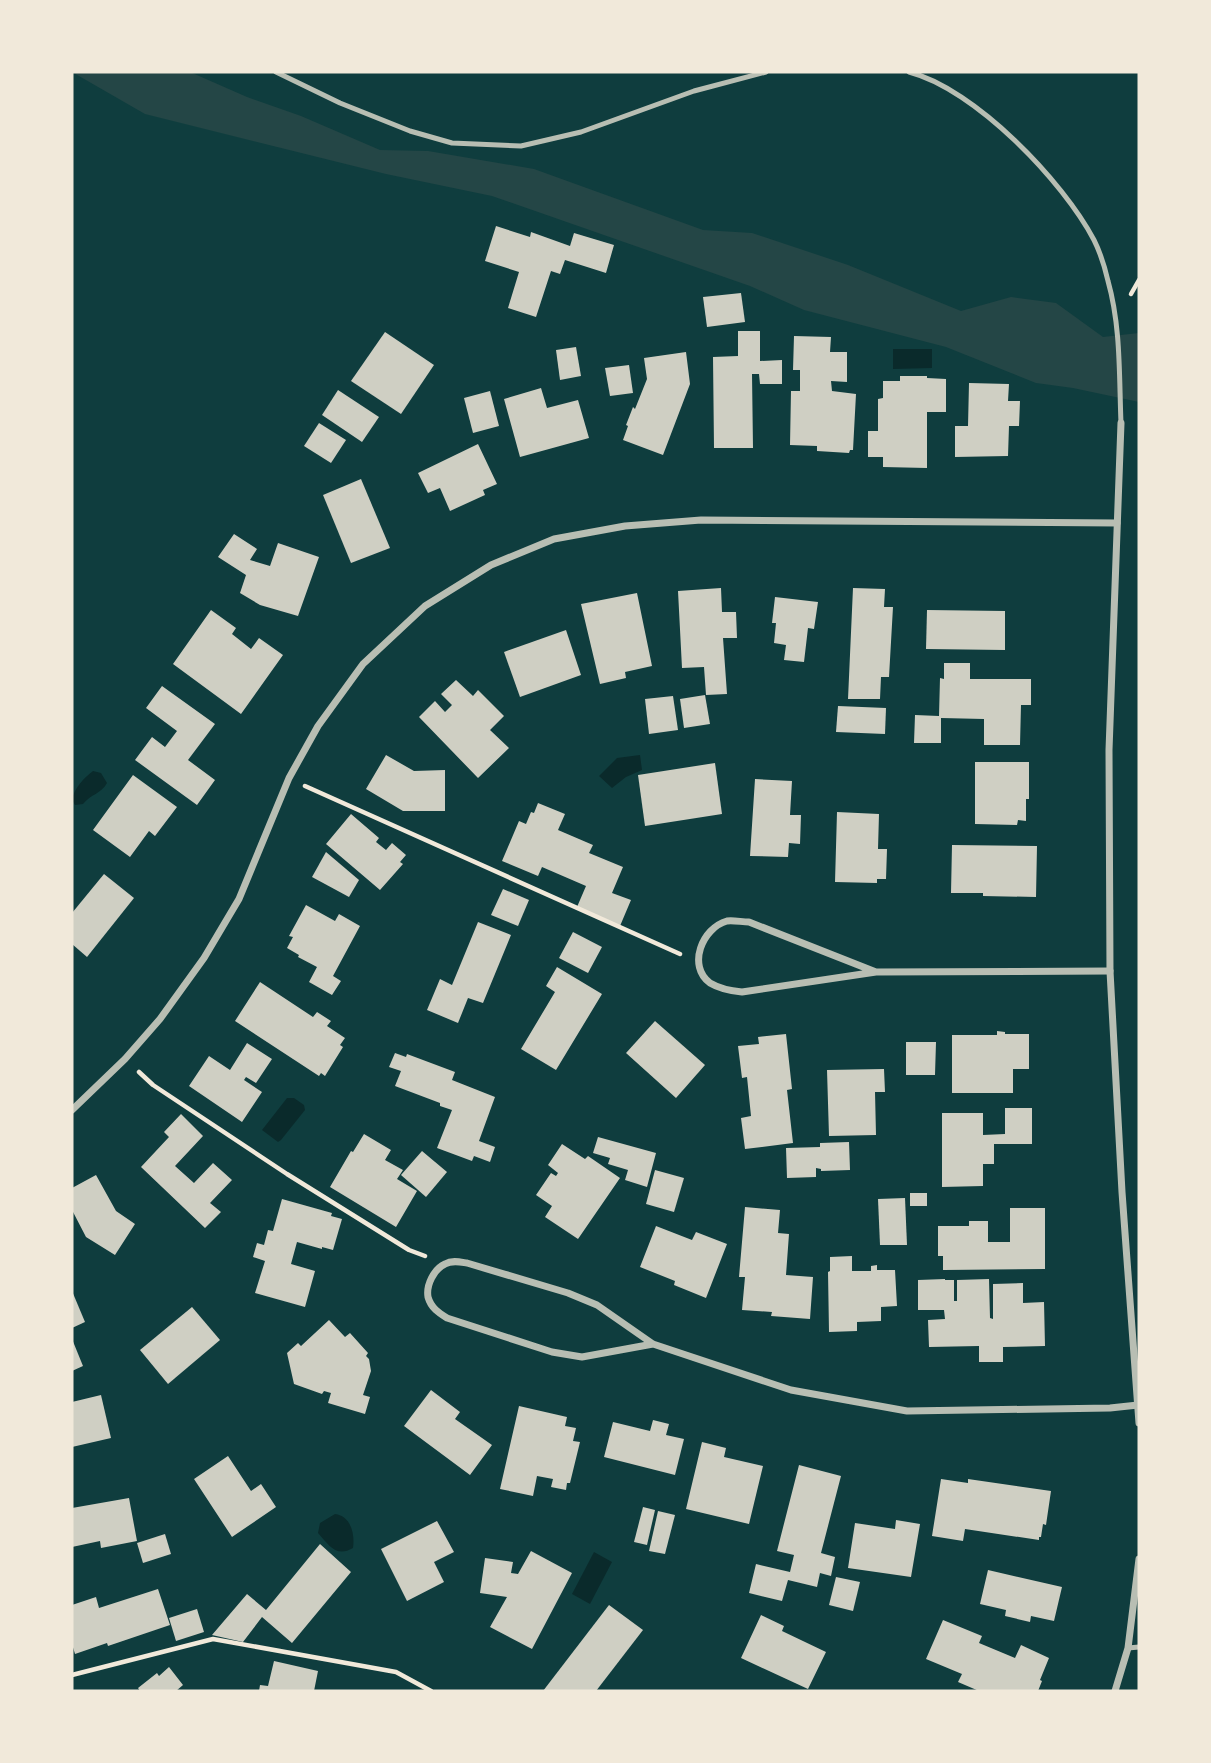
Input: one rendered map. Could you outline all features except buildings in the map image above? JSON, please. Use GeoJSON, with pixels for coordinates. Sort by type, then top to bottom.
{"type":"FeatureCollection","features":[{"type":"Feature","properties":{"kind":"street"},"geometry":{"type":"LineString","coordinates":[[1121,423],[1110,750],[1110,971],[1122,1192],[1139,1423]]}},
{"type":"Feature","properties":{"kind":"street"},"geometry":{"type":"LineString","coordinates":[[72,1110],[125,1059],[160,1019],[204,958],[239,899],[289,778],[318,726],[363,664],[425,606],[491,565],[554,539],[625,526],[701,520],[1116,523]]}},
{"type":"Feature","properties":{"kind":"street"},"geometry":{"type":"LineString","coordinates":[[876,972],[749,922],[728,921],[711,929],[703,942],[698,961],[709,982],[724,990],[742,992],[876,972],[1110,971]]}},
{"type":"Feature","properties":{"kind":"street"},"geometry":{"type":"LineString","coordinates":[[653,1343],[582,1357],[552,1352],[447,1318],[435,1311],[428,1297],[429,1283],[435,1271],[445,1263],[467,1263],[568,1293],[597,1305],[653,1343],[791,1390],[906,1411],[1110,1408],[1138,1405]]}},
{"type":"Feature","properties":{"kind":"street"},"geometry":{"type":"LineString","coordinates":[[1115,1691],[1128,1647],[1139,1559]]}},
{"type":"Feature","properties":{"kind":"lane"},"geometry":{"type":"LineString","coordinates":[[275,72],[340,103],[410,131],[452,142],[521,146],[581,132],[694,91],[766,72]]}},
{"type":"Feature","properties":{"kind":"lane"},"geometry":{"type":"LineString","coordinates":[[909,72],[948,89],[978,108],[1013,138],[1047,173],[1074,207],[1095,242],[1108,280],[1116,318],[1121,423]]}},
{"type":"Feature","properties":{"kind":"lane"},"geometry":{"type":"LineString","coordinates":[[1128,1647],[1139,1647]]}},
{"type":"Feature","properties":{"kind":"path"},"geometry":{"type":"LineString","coordinates":[[289,778],[650,942],[698,961]]}},
{"type":"Feature","properties":{"kind":"path"},"geometry":{"type":"LineString","coordinates":[[125,1059],[153,1084],[287,1174],[409,1250],[445,1263]]}},
{"type":"Feature","properties":{"kind":"path"},"geometry":{"type":"LineString","coordinates":[[72,1675],[213,1639],[396,1672],[431,1691]]}},
{"type":"Feature","properties":{"kind":"shaded area"},"geometry":{"type":"Polygon","coordinates":[[[72,72],[190,72],[380,150],[428,151],[534,169],[703,230],[752,233],[848,265],[961,311],[1011,297],[1056,303],[1103,337],[1139,333],[1139,402],[1036,383],[946,347],[804,310],[750,286],[492,196],[386,174],[145,114],[72,72]]]}},
{"type":"Feature","properties":{"kind":"shaded area"},"geometry":{"type":"Polygon","coordinates":[[[893,349],[932,349],[932,368],[893,369],[893,349]]]}},
{"type":"Feature","properties":{"kind":"shaded area"},"geometry":{"type":"Polygon","coordinates":[[[640,755],[642,770],[626,777],[612,788],[599,776],[617,758],[640,755]]]}},
{"type":"Feature","properties":{"kind":"shaded area"},"geometry":{"type":"Polygon","coordinates":[[[93,771],[101,773],[107,783],[83,804],[75,805],[72,800],[75,791],[93,771]]]}},
{"type":"Feature","properties":{"kind":"shaded area"},"geometry":{"type":"Polygon","coordinates":[[[287,1098],[294,1098],[304,1105],[305,1110],[278,1142],[262,1130],[287,1098]]]}},
{"type":"Feature","properties":{"kind":"shaded area"},"geometry":{"type":"Polygon","coordinates":[[[335,1514],[345,1518],[351,1526],[353,1548],[347,1551],[333,1549],[318,1533],[320,1523],[335,1514]]]}},
{"type":"Feature","properties":{"kind":"shaded area"},"geometry":{"type":"Polygon","coordinates":[[[594,1552],[612,1562],[590,1604],[572,1594],[594,1552]]]}}]}
